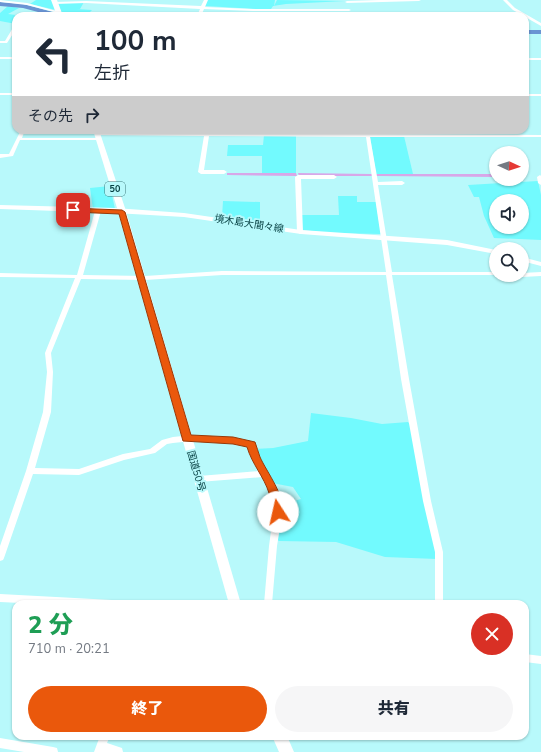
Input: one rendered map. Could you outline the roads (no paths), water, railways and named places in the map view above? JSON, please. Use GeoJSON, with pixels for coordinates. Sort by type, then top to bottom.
{"type":"FeatureCollection","features":[{"type":"Feature","properties":{"kind":"highway"},"geometry":{"type":"LineString","coordinates":[[55,1],[59,12]]}},
{"type":"Feature","properties":{"kind":"highway","name":"国道50号"},"geometry":{"type":"LineString","coordinates":[[97,134],[122,212],[234,600]]}},
{"type":"Feature","properties":{"kind":"highway"},"geometry":{"type":"LineString","coordinates":[[281,740],[287,752]]}},
{"type":"Feature","properties":{"kind":"main road","name":"境木島大間々線"},"geometry":{"type":"LineString","coordinates":[[0,208],[192,216],[300,232],[444,241],[489,251]]}},
{"type":"Feature","properties":{"kind":"main road"},"geometry":{"type":"LineString","coordinates":[[529,261],[541,264]]}},
{"type":"Feature","properties":{"kind":"street"},"geometry":{"type":"LineString","coordinates":[[201,12],[206,0]]}},
{"type":"Feature","properties":{"kind":"street"},"geometry":{"type":"LineString","coordinates":[[55,1],[253,10],[349,10],[347,1],[419,0]]}},
{"type":"Feature","properties":{"kind":"street"},"geometry":{"type":"LineString","coordinates":[[505,0],[519,12]]}},
{"type":"Feature","properties":{"kind":"street"},"geometry":{"type":"LineString","coordinates":[[0,1],[27,4],[55,12]]}},
{"type":"Feature","properties":{"kind":"street"},"geometry":{"type":"LineString","coordinates":[[529,18],[541,25]]}},
{"type":"Feature","properties":{"kind":"street"},"geometry":{"type":"LineString","coordinates":[[0,42],[6,42],[12,32]]}},
{"type":"Feature","properties":{"kind":"street"},"geometry":{"type":"LineString","coordinates":[[0,58],[12,58]]}},
{"type":"Feature","properties":{"kind":"street"},"geometry":{"type":"LineString","coordinates":[[529,59],[539,60]]}},
{"type":"Feature","properties":{"kind":"street"},"geometry":{"type":"LineString","coordinates":[[0,94],[12,94]]}},
{"type":"Feature","properties":{"kind":"street"},"geometry":{"type":"LineString","coordinates":[[529,95],[541,95]]}},
{"type":"Feature","properties":{"kind":"street"},"geometry":{"type":"LineString","coordinates":[[0,156],[10,156],[21,134]]}},
{"type":"Feature","properties":{"kind":"street"},"geometry":{"type":"LineString","coordinates":[[19,139],[97,134]]}},
{"type":"Feature","properties":{"kind":"street"},"geometry":{"type":"LineString","coordinates":[[207,134],[201,172],[224,172]]}},
{"type":"Feature","properties":{"kind":"street"},"geometry":{"type":"LineString","coordinates":[[367,134],[406,386],[427,501],[439,552],[439,600]]}},
{"type":"Feature","properties":{"kind":"street"},"geometry":{"type":"LineString","coordinates":[[454,134],[541,136]]}},
{"type":"Feature","properties":{"kind":"street"},"geometry":{"type":"LineString","coordinates":[[300,232],[298,176],[334,177]]}},
{"type":"Feature","properties":{"kind":"street"},"geometry":{"type":"LineString","coordinates":[[375,184],[402,183]]}},
{"type":"Feature","properties":{"kind":"street"},"geometry":{"type":"LineString","coordinates":[[0,558],[30,471],[47,412],[50,372],[47,356],[79,277],[98,211]]}},
{"type":"Feature","properties":{"kind":"street"},"geometry":{"type":"LineString","coordinates":[[0,275],[140,278],[222,273],[489,274]]}},
{"type":"Feature","properties":{"kind":"street"},"geometry":{"type":"LineString","coordinates":[[529,274],[541,274]]}},
{"type":"Feature","properties":{"kind":"street"},"geometry":{"type":"LineString","coordinates":[[30,471],[79,472],[123,457],[152,450],[169,440],[187,439],[233,441],[251,445],[253,452],[273,489],[278,507],[268,600]]}},
{"type":"Feature","properties":{"kind":"street"},"geometry":{"type":"LineString","coordinates":[[199,479],[264,474]]}},
{"type":"Feature","properties":{"kind":"street"},"geometry":{"type":"LineString","coordinates":[[0,598],[37,600]]}},
{"type":"Feature","properties":{"kind":"street"},"geometry":{"type":"LineString","coordinates":[[529,658],[541,660]]}},
{"type":"Feature","properties":{"kind":"street"},"geometry":{"type":"LineString","coordinates":[[0,743],[53,752]]}},
{"type":"Feature","properties":{"kind":"street"},"geometry":{"type":"LineString","coordinates":[[102,745],[118,752]]}},
{"type":"Feature","properties":{"kind":"waterway"},"geometry":{"type":"LineString","coordinates":[[0,4],[23,6],[46,12]]}},
{"type":"Feature","properties":{"kind":"waterway"},"geometry":{"type":"LineString","coordinates":[[529,32],[541,32]]}}]}
